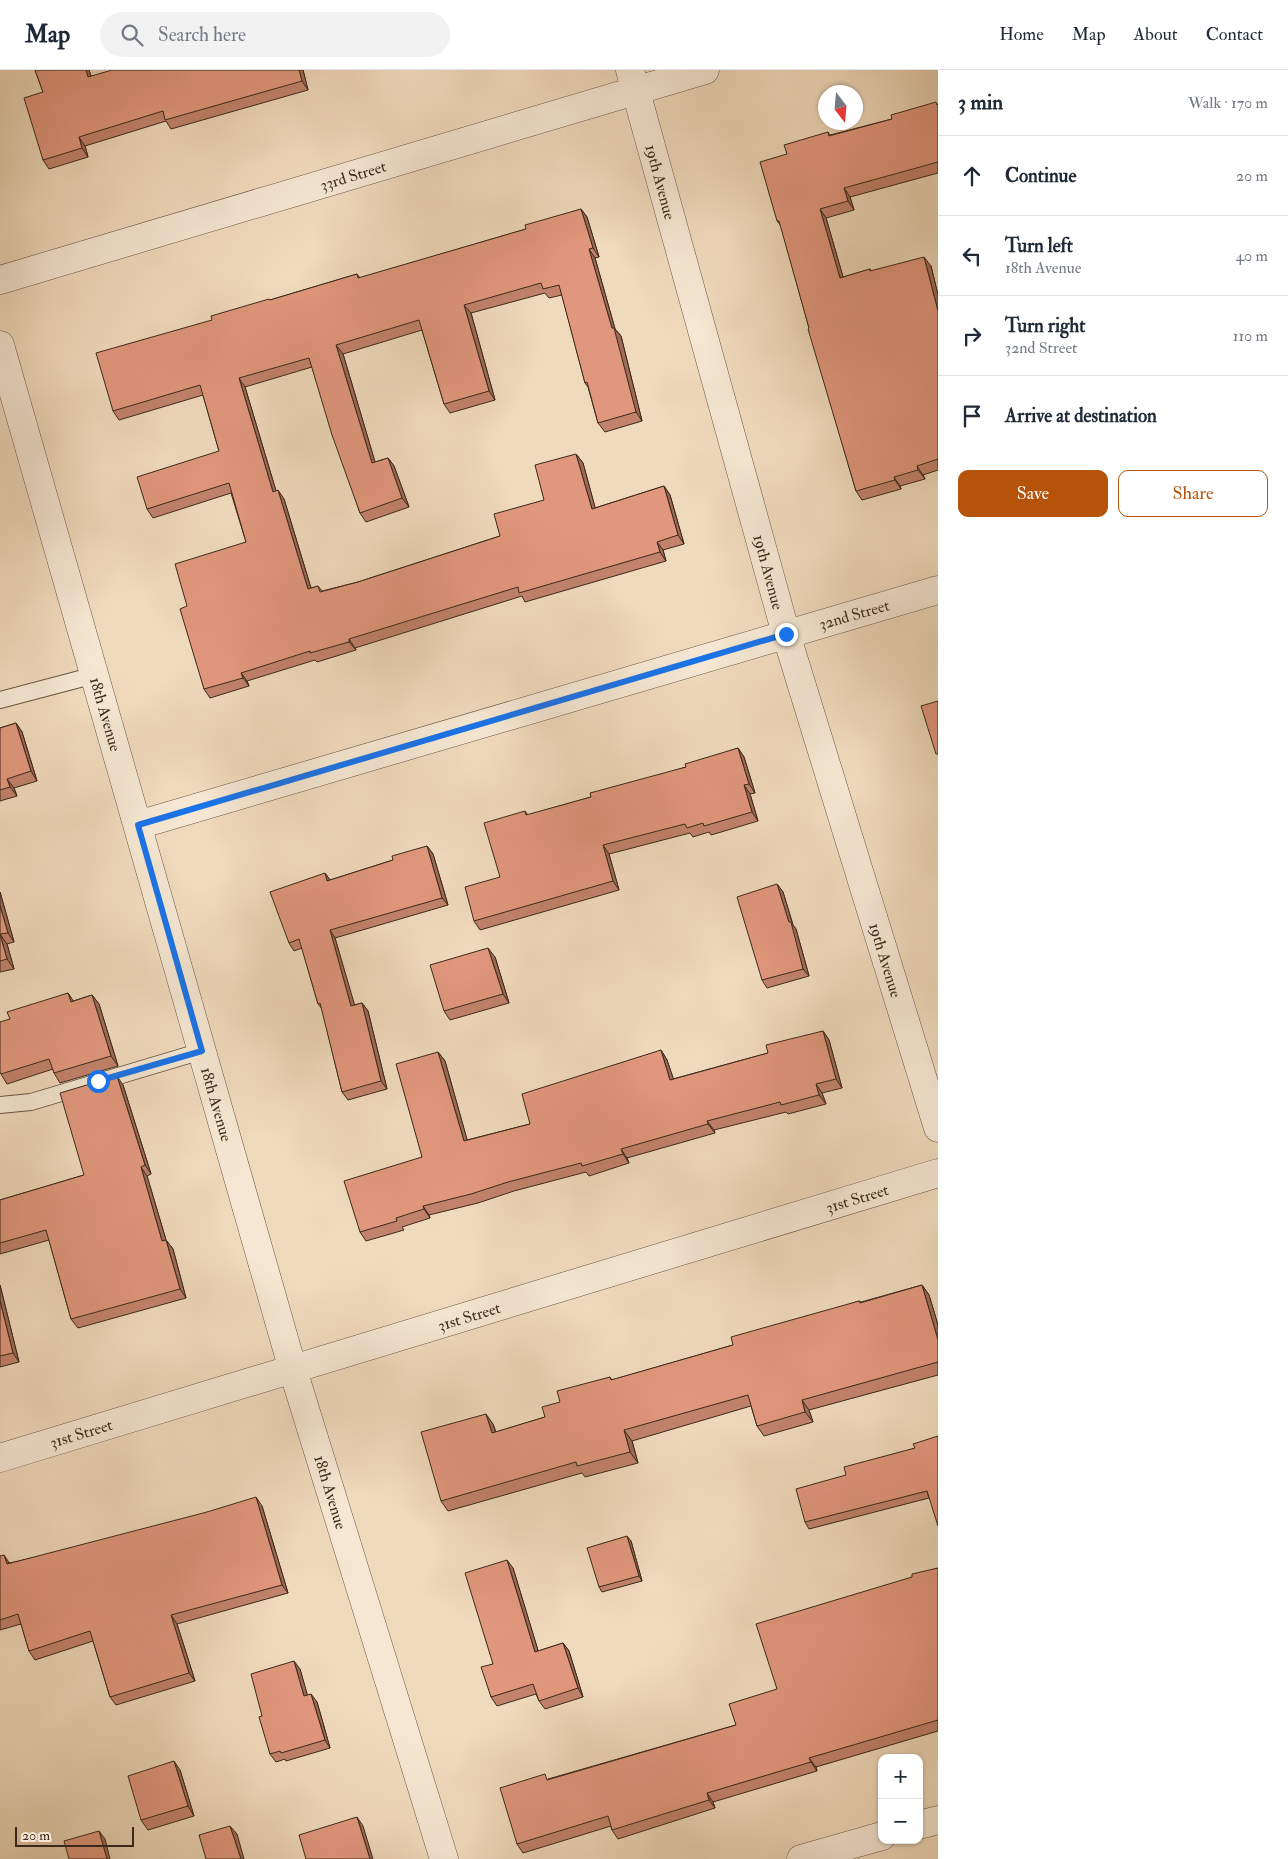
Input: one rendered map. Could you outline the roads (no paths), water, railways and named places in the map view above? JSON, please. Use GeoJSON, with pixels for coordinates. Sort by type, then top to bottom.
{"type":"FeatureCollection","features":[{"type":"Feature","properties":{"kind":"street","name":"33rd Street"},"geometry":{"type":"LineString","coordinates":[[0,280],[633,80],[706,70]]}},
{"type":"Feature","properties":{"kind":"street","name":"19th Avenue"},"geometry":{"type":"LineString","coordinates":[[633,80],[786,634],[938,1128]]}},
{"type":"Feature","properties":{"kind":"street","name":"18th Avenue"},"geometry":{"type":"LineString","coordinates":[[0,345],[293,1370],[444,1859]]}},
{"type":"Feature","properties":{"kind":"street","name":"32nd Street"},"geometry":{"type":"LineString","coordinates":[[138,825],[938,590]]}},
{"type":"Feature","properties":{"kind":"street","name":"31st Street"},"geometry":{"type":"LineString","coordinates":[[0,1458],[938,1173]]}},
{"type":"Feature","properties":{"kind":"street"},"geometry":{"type":"LineString","coordinates":[[923,1824],[938,1820]]}},
{"type":"Feature","properties":{"kind":"street"},"geometry":{"type":"LineString","coordinates":[[801,1859],[878,1837]]}},
{"type":"Feature","properties":{"kind":"lane"},"geometry":{"type":"LineString","coordinates":[[0,700],[95,675]]}},
{"type":"Feature","properties":{"kind":"lane"},"geometry":{"type":"LineString","coordinates":[[0,1105],[31,1102],[202,1051]]}}]}
